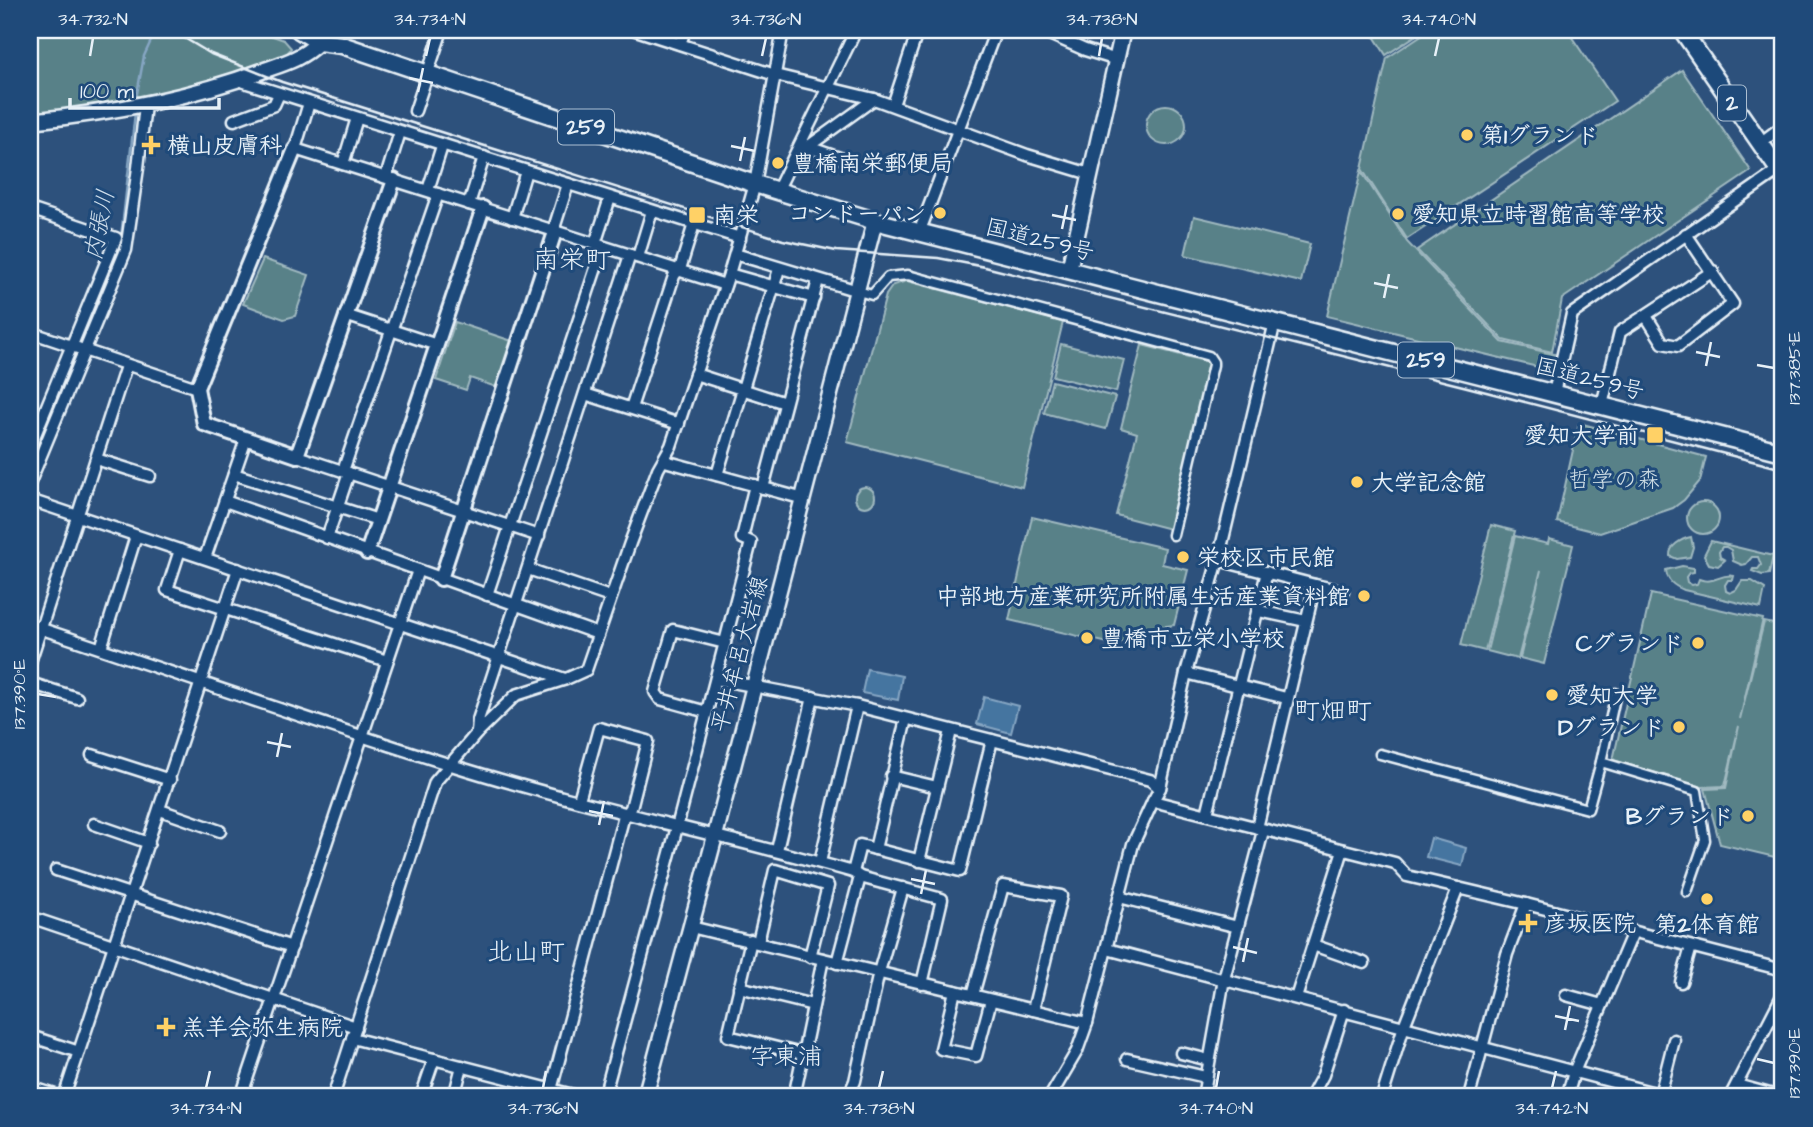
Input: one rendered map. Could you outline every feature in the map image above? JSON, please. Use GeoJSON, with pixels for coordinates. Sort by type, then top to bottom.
{"type":"FeatureCollection","features":[{"type":"Feature","properties":{"kind":"main road","name":"国道259号"},"geometry":{"type":"LineString","coordinates":[[299,30],[755,184],[875,221],[1783,452]]}},
{"type":"Feature","properties":{"kind":"main road"},"geometry":{"type":"LineString","coordinates":[[1069,270],[1123,30]]}},
{"type":"Feature","properties":{"kind":"main road","name":"2"},"geometry":{"type":"LineString","coordinates":[[1682,30],[1781,173]]}},
{"type":"Feature","properties":{"kind":"main road"},"geometry":{"type":"LineString","coordinates":[[30,121],[139,106],[238,80],[304,56],[320,36]]}},
{"type":"Feature","properties":{"kind":"main road","name":"平井牟呂大岩線"},"geometry":{"type":"LineString","coordinates":[[645,1096],[875,221]]}},
{"type":"Feature","properties":{"kind":"street"},"geometry":{"type":"LineString","coordinates":[[415,111],[442,30]]}},
{"type":"Feature","properties":{"kind":"street"},"geometry":{"type":"LineString","coordinates":[[636,30],[775,75],[893,105],[1027,155],[1090,174]]}},
{"type":"Feature","properties":{"kind":"street"},"geometry":{"type":"LineString","coordinates":[[680,44],[685,30]]}},
{"type":"Feature","properties":{"kind":"street"},"geometry":{"type":"LineString","coordinates":[[332,1097],[435,782],[477,733],[516,695],[586,670],[610,597],[679,424],[729,274],[755,184],[783,30]]}},
{"type":"Feature","properties":{"kind":"street"},"geometry":{"type":"LineString","coordinates":[[777,191],[856,30]]}},
{"type":"Feature","properties":{"kind":"street"},"geometry":{"type":"LineString","coordinates":[[893,105],[918,30]]}},
{"type":"Feature","properties":{"kind":"street"},"geometry":{"type":"LineString","coordinates":[[919,233],[996,30]]}},
{"type":"Feature","properties":{"kind":"street"},"geometry":{"type":"LineString","coordinates":[[1040,30],[1116,60]]}},
{"type":"Feature","properties":{"kind":"street"},"geometry":{"type":"LineString","coordinates":[[238,80],[740,237]]}},
{"type":"Feature","properties":{"kind":"street"},"geometry":{"type":"LineString","coordinates":[[234,120],[274,105],[279,94]]}},
{"type":"Feature","properties":{"kind":"street"},"geometry":{"type":"LineString","coordinates":[[794,158],[874,99]]}},
{"type":"Feature","properties":{"kind":"street"},"geometry":{"type":"LineString","coordinates":[[309,103],[295,149],[197,388],[204,424],[539,536]]}},
{"type":"Feature","properties":{"kind":"street"},"geometry":{"type":"LineString","coordinates":[[30,482],[126,250],[138,168],[139,106]]}},
{"type":"Feature","properties":{"kind":"street"},"geometry":{"type":"LineString","coordinates":[[343,164],[357,118]]}},
{"type":"Feature","properties":{"kind":"street"},"geometry":{"type":"LineString","coordinates":[[1760,143],[1783,126]]}},
{"type":"Feature","properties":{"kind":"street"},"geometry":{"type":"LineString","coordinates":[[297,456],[390,178],[400,132]]}},
{"type":"Feature","properties":{"kind":"street"},"geometry":{"type":"LineString","coordinates":[[327,538],[433,192],[442,146]]}},
{"type":"Feature","properties":{"kind":"street"},"geometry":{"type":"LineString","coordinates":[[808,147],[843,159]]}},
{"type":"Feature","properties":{"kind":"street"},"geometry":{"type":"LineString","coordinates":[[295,149],[725,285]]}},
{"type":"Feature","properties":{"kind":"street"},"geometry":{"type":"LineString","coordinates":[[469,204],[484,157]]}},
{"type":"Feature","properties":{"kind":"street"},"geometry":{"type":"LineString","coordinates":[[512,218],[526,171]]}},
{"type":"Feature","properties":{"kind":"street"},"geometry":{"type":"LineString","coordinates":[[1554,393],[1572,314],[1686,234],[1781,173]]}},
{"type":"Feature","properties":{"kind":"street"},"geometry":{"type":"LineString","coordinates":[[441,579],[555,232],[568,184]]}},
{"type":"Feature","properties":{"kind":"street"},"geometry":{"type":"LineString","coordinates":[[487,594],[599,245],[610,198]]}},
{"type":"Feature","properties":{"kind":"street"},"geometry":{"type":"LineString","coordinates":[[367,553],[483,208]]}},
{"type":"Feature","properties":{"kind":"street"},"geometry":{"type":"LineString","coordinates":[[30,209],[116,237],[30,447]]}},
{"type":"Feature","properties":{"kind":"street"},"geometry":{"type":"LineString","coordinates":[[477,733],[478,720],[585,394],[652,211]]}},
{"type":"Feature","properties":{"kind":"street"},"geometry":{"type":"LineString","coordinates":[[631,408],[694,224]]}},
{"type":"Feature","properties":{"kind":"street"},"geometry":{"type":"LineString","coordinates":[[1646,316],[1663,343],[1678,346],[1733,304],[1686,234]]}},
{"type":"Feature","properties":{"kind":"street"},"geometry":{"type":"LineString","coordinates":[[735,254],[872,295],[888,277],[908,275],[1209,356],[1213,365],[1173,535]]}},
{"type":"Feature","properties":{"kind":"street"},"geometry":{"type":"LineString","coordinates":[[717,475],[779,269]]}},
{"type":"Feature","properties":{"kind":"street"},"geometry":{"type":"LineString","coordinates":[[1602,405],[1620,332],[1713,271]]}},
{"type":"Feature","properties":{"kind":"street"},"geometry":{"type":"LineString","coordinates":[[729,274],[814,299]]}},
{"type":"Feature","properties":{"kind":"street"},"geometry":{"type":"LineString","coordinates":[[604,1097],[751,542],[743,538],[785,403],[818,281]]}},
{"type":"Feature","properties":{"kind":"street"},"geometry":{"type":"LineString","coordinates":[[345,315],[437,345]]}},
{"type":"Feature","properties":{"kind":"street"},"geometry":{"type":"LineString","coordinates":[[1050,1097],[1077,1051],[1087,1023],[1133,844],[1160,788],[1186,673],[1218,560],[1275,322]]}},
{"type":"Feature","properties":{"kind":"street"},"geometry":{"type":"LineString","coordinates":[[30,332],[197,388]]}},
{"type":"Feature","properties":{"kind":"street"},"geometry":{"type":"LineString","coordinates":[[30,662],[126,366]]}},
{"type":"Feature","properties":{"kind":"street"},"geometry":{"type":"LineString","coordinates":[[695,374],[785,403]]}},
{"type":"Feature","properties":{"kind":"street"},"geometry":{"type":"LineString","coordinates":[[585,394],[679,424]]}},
{"type":"Feature","properties":{"kind":"street"},"geometry":{"type":"LineString","coordinates":[[205,558],[246,439]]}},
{"type":"Feature","properties":{"kind":"street"},"geometry":{"type":"LineString","coordinates":[[96,459],[150,475]]}},
{"type":"Feature","properties":{"kind":"street"},"geometry":{"type":"LineString","coordinates":[[665,461],[804,499]]}},
{"type":"Feature","properties":{"kind":"street"},"geometry":{"type":"LineString","coordinates":[[234,474],[379,520]]}},
{"type":"Feature","properties":{"kind":"street"},"geometry":{"type":"LineString","coordinates":[[30,500],[566,679]]}},
{"type":"Feature","properties":{"kind":"street"},"geometry":{"type":"LineString","coordinates":[[225,501],[597,634]]}},
{"type":"Feature","properties":{"kind":"street"},"geometry":{"type":"LineString","coordinates":[[101,648],[136,536]]}},
{"type":"Feature","properties":{"kind":"street"},"geometry":{"type":"LineString","coordinates":[[180,550],[167,590],[387,661]]}},
{"type":"Feature","properties":{"kind":"street"},"geometry":{"type":"LineString","coordinates":[[1218,560],[1343,592]]}},
{"type":"Feature","properties":{"kind":"street"},"geometry":{"type":"LineString","coordinates":[[30,1087],[63,1097],[238,569]]}},
{"type":"Feature","properties":{"kind":"street"},"geometry":{"type":"LineString","coordinates":[[528,569],[610,597]]}},
{"type":"Feature","properties":{"kind":"street"},"geometry":{"type":"LineString","coordinates":[[242,1097],[418,570]]}},
{"type":"Feature","properties":{"kind":"street"},"geometry":{"type":"LineString","coordinates":[[1207,814],[1267,572]]}},
{"type":"Feature","properties":{"kind":"street"},"geometry":{"type":"LineString","coordinates":[[1203,1097],[1224,979],[1260,829],[1286,698],[1315,584]]}},
{"type":"Feature","properties":{"kind":"street"},"geometry":{"type":"LineString","coordinates":[[1259,611],[1306,621]]}},
{"type":"Feature","properties":{"kind":"street"},"geometry":{"type":"LineString","coordinates":[[30,625],[450,765],[677,827],[777,850],[942,898],[922,984]]}},
{"type":"Feature","properties":{"kind":"street"},"geometry":{"type":"LineString","coordinates":[[707,712],[660,699],[655,692],[673,630],[725,643]]}},
{"type":"Feature","properties":{"kind":"street"},"geometry":{"type":"LineString","coordinates":[[1186,673],[1286,698]]}},
{"type":"Feature","properties":{"kind":"street"},"geometry":{"type":"LineString","coordinates":[[716,679],[857,706],[1150,780],[1160,788]]}},
{"type":"Feature","properties":{"kind":"street"},"geometry":{"type":"LineString","coordinates":[[30,683],[78,698]]}},
{"type":"Feature","properties":{"kind":"street"},"geometry":{"type":"LineString","coordinates":[[1380,754],[1588,809],[1616,693]]}},
{"type":"Feature","properties":{"kind":"street"},"geometry":{"type":"LineString","coordinates":[[777,850],[813,697]]}},
{"type":"Feature","properties":{"kind":"street"},"geometry":{"type":"LineString","coordinates":[[820,862],[857,706]]}},
{"type":"Feature","properties":{"kind":"street"},"geometry":{"type":"LineString","coordinates":[[875,849],[906,719]]}},
{"type":"Feature","properties":{"kind":"street"},"geometry":{"type":"LineString","coordinates":[[551,1090],[648,741],[599,728],[579,800]]}},
{"type":"Feature","properties":{"kind":"street"},"geometry":{"type":"LineString","coordinates":[[919,861],[951,731]]}},
{"type":"Feature","properties":{"kind":"street"},"geometry":{"type":"LineString","coordinates":[[837,963],[857,874],[860,845],[960,871],[992,740]]}},
{"type":"Feature","properties":{"kind":"street"},"geometry":{"type":"LineString","coordinates":[[92,755],[170,780]]}},
{"type":"Feature","properties":{"kind":"street"},"geometry":{"type":"LineString","coordinates":[[1601,762],[1698,791],[1705,840],[1687,892]]}},
{"type":"Feature","properties":{"kind":"street"},"geometry":{"type":"LineString","coordinates":[[891,776],[937,787]]}},
{"type":"Feature","properties":{"kind":"street"},"geometry":{"type":"LineString","coordinates":[[1153,801],[1395,863],[1407,876],[1783,970]]}},
{"type":"Feature","properties":{"kind":"street"},"geometry":{"type":"LineString","coordinates":[[160,810],[220,831]]}},
{"type":"Feature","properties":{"kind":"street"},"geometry":{"type":"LineString","coordinates":[[94,824],[149,843]]}},
{"type":"Feature","properties":{"kind":"street"},"geometry":{"type":"LineString","coordinates":[[1296,998],[1343,850]]}},
{"type":"Feature","properties":{"kind":"street"},"geometry":{"type":"LineString","coordinates":[[56,870],[292,947]]}},
{"type":"Feature","properties":{"kind":"street"},"geometry":{"type":"LineString","coordinates":[[802,1054],[728,1036],[739,987],[775,870],[828,886],[810,957]]}},
{"type":"Feature","properties":{"kind":"street"},"geometry":{"type":"LineString","coordinates":[[973,995],[1003,886],[1061,896],[1033,1010]]}},
{"type":"Feature","properties":{"kind":"street"},"geometry":{"type":"LineString","coordinates":[[848,1097],[855,1081],[879,972],[903,888]]}},
{"type":"Feature","properties":{"kind":"street"},"geometry":{"type":"LineString","coordinates":[[1382,1097],[1404,1026],[1458,888]]}},
{"type":"Feature","properties":{"kind":"street"},"geometry":{"type":"LineString","coordinates":[[1119,897],[1238,927]]}},
{"type":"Feature","properties":{"kind":"street"},"geometry":{"type":"LineString","coordinates":[[1469,1097],[1507,954],[1526,904]]}},
{"type":"Feature","properties":{"kind":"street"},"geometry":{"type":"LineString","coordinates":[[30,917],[274,999],[354,1032],[434,1059],[580,1097]]}},
{"type":"Feature","properties":{"kind":"street"},"geometry":{"type":"LineString","coordinates":[[691,927],[1087,1023]]}},
{"type":"Feature","properties":{"kind":"street"},"geometry":{"type":"LineString","coordinates":[[1567,1097],[1574,1072],[1633,932]]}},
{"type":"Feature","properties":{"kind":"street"},"geometry":{"type":"LineString","coordinates":[[1312,945],[1364,963]]}},
{"type":"Feature","properties":{"kind":"street"},"geometry":{"type":"LineString","coordinates":[[1681,982],[1691,947]]}},
{"type":"Feature","properties":{"kind":"street"},"geometry":{"type":"LineString","coordinates":[[1107,949],[1665,1096],[1674,1040]]}},
{"type":"Feature","properties":{"kind":"street"},"geometry":{"type":"LineString","coordinates":[[794,1097],[823,960]]}},
{"type":"Feature","properties":{"kind":"street"},"geometry":{"type":"LineString","coordinates":[[739,987],[813,1005]]}},
{"type":"Feature","properties":{"kind":"street"},"geometry":{"type":"LineString","coordinates":[[955,991],[942,1049],[976,1056],[991,1000]]}},
{"type":"Feature","properties":{"kind":"street"},"geometry":{"type":"LineString","coordinates":[[1730,1097],[1783,994]]}},
{"type":"Feature","properties":{"kind":"street"},"geometry":{"type":"LineString","coordinates":[[1566,995],[1602,1005]]}},
{"type":"Feature","properties":{"kind":"street"},"geometry":{"type":"LineString","coordinates":[[1311,1097],[1323,1075],[1344,1010]]}},
{"type":"Feature","properties":{"kind":"street"},"geometry":{"type":"LineString","coordinates":[[30,1036],[79,1052]]}},
{"type":"Feature","properties":{"kind":"street"},"geometry":{"type":"LineString","coordinates":[[1181,1054],[1209,1060]]}},
{"type":"Feature","properties":{"kind":"street"},"geometry":{"type":"LineString","coordinates":[[421,1097],[434,1059]]}},
{"type":"Feature","properties":{"kind":"street"},"geometry":{"type":"LineString","coordinates":[[1127,1059],[1206,1077]]}},
{"type":"Feature","properties":{"kind":"street"},"geometry":{"type":"LineString","coordinates":[[454,1097],[462,1066]]}},
{"type":"Feature","properties":{"kind":"street"},"geometry":{"type":"LineString","coordinates":[[1737,1084],[1777,1096]]}},
{"type":"Feature","properties":{"kind":"street"},"geometry":{"type":"LineString","coordinates":[[645,1096],[667,1097]]}},
{"type":"Feature","properties":{"kind":"green space"},"geometry":{"type":"Polygon","coordinates":[[[30,30],[256,30],[284,40],[291,48],[277,59],[213,81],[126,99],[30,113],[30,30]]]}},
{"type":"Feature","properties":{"kind":"green space"},"geometry":{"type":"Polygon","coordinates":[[[1370,30],[1424,30],[1386,55],[1370,30]]]}},
{"type":"Feature","properties":{"kind":"green space","name":"第1グランド"},"geometry":{"type":"Polygon","coordinates":[[[1429,30],[1567,30],[1615,101],[1407,239],[1362,169],[1387,58],[1429,30]]]}},
{"type":"Feature","properties":{"kind":"green space"},"geometry":{"type":"Polygon","coordinates":[[[1682,70],[1751,171],[1562,299],[1552,352],[1503,340],[1417,250],[1682,70]]]}},
{"type":"Feature","properties":{"kind":"green space"},"geometry":{"type":"Polygon","coordinates":[[[1166,105],[1180,111],[1186,125],[1180,139],[1166,145],[1152,139],[1146,125],[1152,111],[1166,105]]]}},
{"type":"Feature","properties":{"kind":"green space"},"geometry":{"type":"Polygon","coordinates":[[[1361,171],[1407,242],[1502,342],[1554,354],[1550,370],[1327,316],[1361,171]]]}},
{"type":"Feature","properties":{"kind":"green space"},"geometry":{"type":"Polygon","coordinates":[[[1194,216],[1310,244],[1301,282],[1185,255],[1194,216]]]}},
{"type":"Feature","properties":{"kind":"green space"},"geometry":{"type":"Polygon","coordinates":[[[263,259],[309,275],[295,316],[284,319],[243,304],[263,259]]]}},
{"type":"Feature","properties":{"kind":"green space"},"geometry":{"type":"Polygon","coordinates":[[[907,281],[1063,322],[1022,487],[847,442],[886,295],[893,285],[907,281]]]}},
{"type":"Feature","properties":{"kind":"green space"},"geometry":{"type":"Polygon","coordinates":[[[455,322],[512,341],[496,387],[470,378],[466,390],[436,380],[455,322]]]}},
{"type":"Feature","properties":{"kind":"green space"},"geometry":{"type":"Polygon","coordinates":[[[1061,344],[1124,360],[1116,392],[1053,376],[1061,344]]]}},
{"type":"Feature","properties":{"kind":"green space"},"geometry":{"type":"Polygon","coordinates":[[[1142,345],[1212,363],[1170,529],[1116,515],[1137,433],[1121,428],[1142,345]]]}},
{"type":"Feature","properties":{"kind":"green space"},"geometry":{"type":"Polygon","coordinates":[[[1052,381],[1115,397],[1106,429],[1044,413],[1052,381]]]}},
{"type":"Feature","properties":{"kind":"green space","name":"哲学の森"},"geometry":{"type":"Polygon","coordinates":[[[1579,423],[1706,457],[1700,481],[1684,500],[1673,508],[1600,533],[1557,522],[1579,423]]]}},
{"type":"Feature","properties":{"kind":"green space"},"geometry":{"type":"Polygon","coordinates":[[[865,487],[872,490],[875,497],[872,504],[865,507],[858,504],[855,497],[858,490],[865,487]]]}},
{"type":"Feature","properties":{"kind":"green space"},"geometry":{"type":"Polygon","coordinates":[[[1703,502],[1714,507],[1719,518],[1714,529],[1703,534],[1692,529],[1687,518],[1692,507],[1703,502]]]}},
{"type":"Feature","properties":{"kind":"green space"},"geometry":{"type":"Polygon","coordinates":[[[1032,517],[1165,548],[1162,564],[1188,570],[1174,625],[1143,629],[1127,643],[1111,639],[1108,643],[1009,620],[1032,517]]]}},
{"type":"Feature","properties":{"kind":"green space"},"geometry":{"type":"Polygon","coordinates":[[[1491,525],[1515,531],[1485,651],[1461,645],[1491,525]]]}},
{"type":"Feature","properties":{"kind":"green space"},"geometry":{"type":"Polygon","coordinates":[[[1515,536],[1548,544],[1549,539],[1573,545],[1544,664],[1520,658],[1541,570],[1518,659],[1487,651],[1515,536]]]}},
{"type":"Feature","properties":{"kind":"green space"},"geometry":{"type":"Polygon","coordinates":[[[1691,537],[1693,547],[1690,557],[1677,559],[1670,556],[1671,549],[1676,544],[1691,537]]]}},
{"type":"Feature","properties":{"kind":"green space"},"geometry":{"type":"Polygon","coordinates":[[[1711,541],[1773,556],[1769,574],[1762,575],[1752,571],[1761,565],[1758,557],[1752,557],[1742,565],[1733,561],[1731,550],[1726,547],[1722,547],[1719,552],[1720,557],[1725,560],[1718,566],[1709,564],[1704,555],[1711,541]]]}},
{"type":"Feature","properties":{"kind":"green space"},"geometry":{"type":"Polygon","coordinates":[[[1682,566],[1694,568],[1694,572],[1686,577],[1687,582],[1692,585],[1697,584],[1699,579],[1709,581],[1734,576],[1733,580],[1728,580],[1725,585],[1726,591],[1730,593],[1736,590],[1742,581],[1752,581],[1765,589],[1761,608],[1677,587],[1669,580],[1666,570],[1682,566]]]}},
{"type":"Feature","properties":{"kind":"green space"},"geometry":{"type":"Polygon","coordinates":[[[1651,594],[1763,619],[1740,719],[1764,622],[1783,626],[1783,859],[1720,844],[1705,789],[1726,788],[1739,726],[1725,786],[1702,787],[1613,760],[1651,594]]]}},
{"type":"Feature","properties":{"kind":"water"},"geometry":{"type":"Polygon","coordinates":[[[867,669],[902,676],[898,700],[862,693],[867,669]]]}},
{"type":"Feature","properties":{"kind":"water"},"geometry":{"type":"Polygon","coordinates":[[[984,697],[1018,706],[1011,733],[977,724],[984,697]]]}},
{"type":"Feature","properties":{"kind":"water"},"geometry":{"type":"Polygon","coordinates":[[[1431,838],[1466,848],[1462,866],[1426,857],[1431,838]]]}},
{"type":"Feature","properties":{"kind":"waterway","name":"内張川"},"geometry":{"type":"LineString","coordinates":[[136,99],[144,56],[156,30]]}},
{"type":"Feature","properties":{"kind":"waterway","name":"内張川"},"geometry":{"type":"LineString","coordinates":[[109,267],[116,258],[121,237],[135,113]]}},
{"type":"Feature","properties":{"kind":"railway"},"geometry":{"type":"LineString","coordinates":[[171,30],[211,54],[282,82],[783,240],[836,251],[938,258],[985,267],[1783,469]]}},
{"type":"Feature","properties":{"kind":"place","name":"第1グランド"},"geometry":{"type":"Point","coordinates":[1467,135]}},
{"type":"Feature","properties":{"kind":"place","name":"横山皮膚科"},"geometry":{"type":"Point","coordinates":[151,145]}},
{"type":"Feature","properties":{"kind":"place","name":"豊橋南栄郵便局"},"geometry":{"type":"Point","coordinates":[778,163]}},
{"type":"Feature","properties":{"kind":"place","name":"コンドーパン"},"geometry":{"type":"Point","coordinates":[940,213]}},
{"type":"Feature","properties":{"kind":"place","name":"愛知県立時習館高等学校"},"geometry":{"type":"Point","coordinates":[1398,214]}},
{"type":"Feature","properties":{"kind":"place","name":"南栄"},"geometry":{"type":"Point","coordinates":[697,215]}},
{"type":"Feature","properties":{"kind":"place","name":"愛知大学前"},"geometry":{"type":"Point","coordinates":[1655,435]}},
{"type":"Feature","properties":{"kind":"place","name":"大学記念館"},"geometry":{"type":"Point","coordinates":[1357,482]}},
{"type":"Feature","properties":{"kind":"place","name":"栄校区市民館"},"geometry":{"type":"Point","coordinates":[1183,557]}},
{"type":"Feature","properties":{"kind":"place","name":"中部地方産業研究所附属生活産業資料館"},"geometry":{"type":"Point","coordinates":[1364,596]}},
{"type":"Feature","properties":{"kind":"place","name":"豊橋市立栄小学校"},"geometry":{"type":"Point","coordinates":[1087,638]}},
{"type":"Feature","properties":{"kind":"place","name":"Cグランド"},"geometry":{"type":"Point","coordinates":[1698,643]}},
{"type":"Feature","properties":{"kind":"place","name":"愛知大学"},"geometry":{"type":"Point","coordinates":[1552,695]}},
{"type":"Feature","properties":{"kind":"place","name":"Dグランド"},"geometry":{"type":"Point","coordinates":[1679,727]}},
{"type":"Feature","properties":{"kind":"place","name":"Bグランド"},"geometry":{"type":"Point","coordinates":[1748,816]}},
{"type":"Feature","properties":{"kind":"place","name":"第2体育館"},"geometry":{"type":"Point","coordinates":[1707,899]}},
{"type":"Feature","properties":{"kind":"place","name":"彦坂医院"},"geometry":{"type":"Point","coordinates":[1528,923]}},
{"type":"Feature","properties":{"kind":"place","name":"羔羊会弥生病院"},"geometry":{"type":"Point","coordinates":[166,1027]}},
{"type":"Feature","properties":{"kind":"district","name":"南栄町"},"geometry":{"type":"Point","coordinates":[572,259]}},
{"type":"Feature","properties":{"kind":"district","name":"町畑町"},"geometry":{"type":"Point","coordinates":[1333,710]}},
{"type":"Feature","properties":{"kind":"district","name":"北山町"},"geometry":{"type":"Point","coordinates":[526,951]}},
{"type":"Feature","properties":{"kind":"district","name":"字東浦"},"geometry":{"type":"Point","coordinates":[786,1056]}}]}
